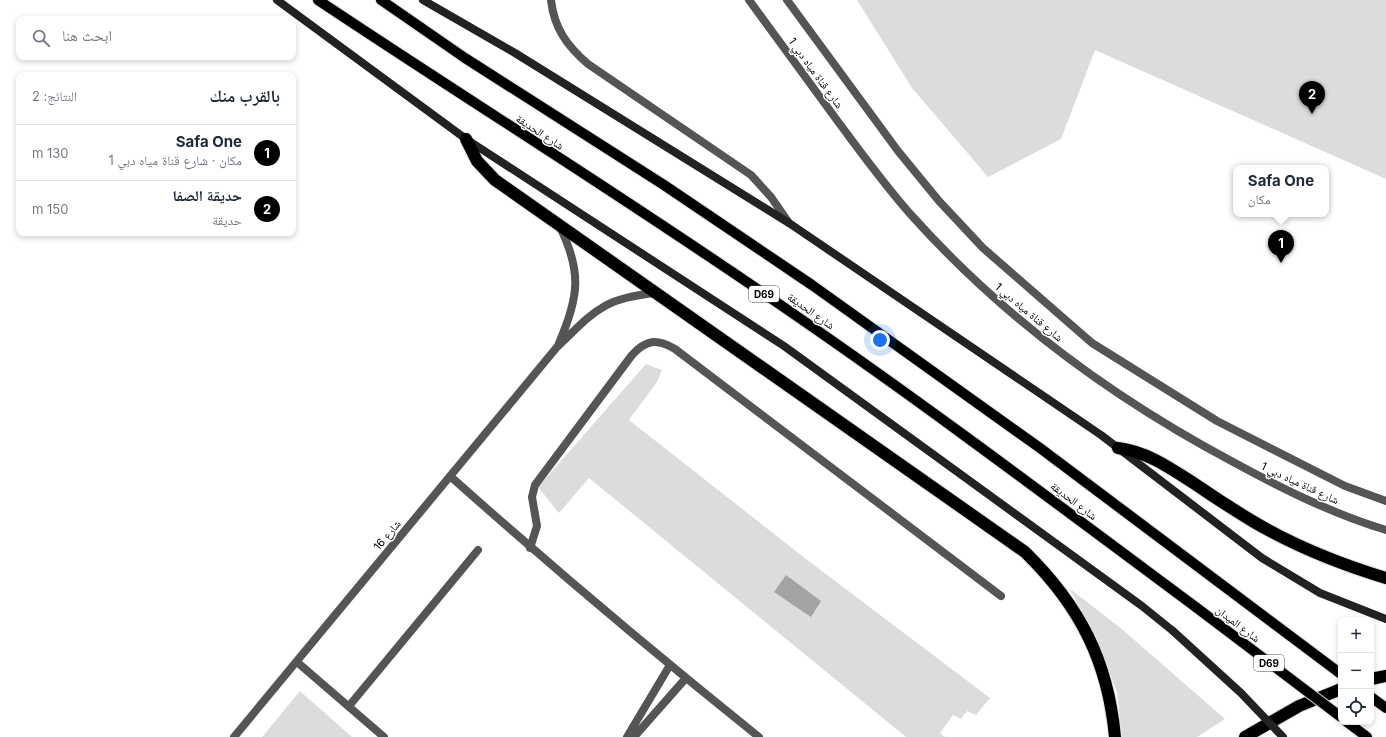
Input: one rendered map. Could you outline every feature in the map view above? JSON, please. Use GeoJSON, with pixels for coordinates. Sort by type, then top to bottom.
{"type":"FeatureCollection","features":[{"type":"Feature","properties":{"kind":"highway"},"geometry":{"type":"LineString","coordinates":[[466,139],[478,161],[495,180],[560,227],[657,292],[1000,533],[1030,557],[1048,575],[1068,600],[1084,627],[1107,688],[1115,737]]}},
{"type":"Feature","properties":{"kind":"highway"},"geometry":{"type":"LineString","coordinates":[[1118,448],[1138,452],[1159,460],[1255,522],[1291,541],[1327,558],[1386,578]]}},
{"type":"Feature","properties":{"kind":"highway"},"geometry":{"type":"LineString","coordinates":[[1374,678],[1386,676]]}},
{"type":"Feature","properties":{"kind":"highway"},"geometry":{"type":"LineString","coordinates":[[1245,737],[1299,706],[1338,690]]}},
{"type":"Feature","properties":{"kind":"main road"},"geometry":{"type":"LineString","coordinates":[[277,0],[466,139],[784,346],[1142,606],[1174,631],[1241,693],[1282,737]]}},
{"type":"Feature","properties":{"kind":"main road","name":"شارع الحديقة"},"geometry":{"type":"LineString","coordinates":[[318,0],[451,89],[645,213],[796,315],[1014,471],[1197,608]]}},
{"type":"Feature","properties":{"kind":"main road","name":"شارع الحديقة"},"geometry":{"type":"LineString","coordinates":[[381,0],[464,58],[664,185],[812,285],[1033,443],[1219,582]]}},
{"type":"Feature","properties":{"kind":"main road"},"geometry":{"type":"LineString","coordinates":[[423,0],[515,53],[789,223],[1118,448],[1262,558],[1320,593],[1386,619]]}},
{"type":"Feature","properties":{"kind":"main road","name":"شارع الميدان"},"geometry":{"type":"LineString","coordinates":[[1219,582],[1338,672]]}},
{"type":"Feature","properties":{"kind":"main road","name":"شارع الميدان"},"geometry":{"type":"LineString","coordinates":[[1197,608],[1338,715]]}},
{"type":"Feature","properties":{"kind":"main road"},"geometry":{"type":"LineString","coordinates":[[1374,699],[1386,708]]}},
{"type":"Feature","properties":{"kind":"main road"},"geometry":{"type":"LineString","coordinates":[[1351,725],[1367,737]]}},
{"type":"Feature","properties":{"kind":"street"},"geometry":{"type":"LineString","coordinates":[[551,0],[552,13],[560,33],[572,50],[588,64],[751,175],[771,197],[789,223]]}},
{"type":"Feature","properties":{"kind":"street","name":"شارع قناة مياه دبي 1"},"geometry":{"type":"LineString","coordinates":[[749,0],[868,162],[912,216],[976,281],[1026,326],[1071,362],[1141,410],[1200,445],[1318,506],[1386,530]]}},
{"type":"Feature","properties":{"kind":"street","name":"شارع قناة مياه دبي 1"},"geometry":{"type":"LineString","coordinates":[[787,0],[875,120],[939,201],[983,248],[1080,333],[1092,343],[1154,383],[1218,421],[1345,486],[1386,501]]}},
{"type":"Feature","properties":{"kind":"street","name":"شارع 16"},"geometry":{"type":"LineString","coordinates":[[557,347],[569,320],[576,286],[575,265],[570,248],[560,227]]}},
{"type":"Feature","properties":{"kind":"street","name":"شارع 16"},"geometry":{"type":"LineString","coordinates":[[234,737],[557,347],[591,314],[603,306],[630,295],[657,292]]}},
{"type":"Feature","properties":{"kind":"street"},"geometry":{"type":"LineString","coordinates":[[530,548],[537,526],[532,497],[535,485],[640,346],[652,342],[664,343],[681,353],[1001,596]]}},
{"type":"Feature","properties":{"kind":"street"},"geometry":{"type":"LineString","coordinates":[[450,476],[530,548],[670,665],[760,737]]}},
{"type":"Feature","properties":{"kind":"street"},"geometry":{"type":"LineString","coordinates":[[349,706],[478,550]]}},
{"type":"Feature","properties":{"kind":"street"},"geometry":{"type":"LineString","coordinates":[[297,662],[384,737]]}},
{"type":"Feature","properties":{"kind":"street"},"geometry":{"type":"LineString","coordinates":[[627,737],[670,665]]}},
{"type":"Feature","properties":{"kind":"street"},"geometry":{"type":"LineString","coordinates":[[634,737],[686,678]]}},
{"type":"Feature","properties":{"kind":"shaded area"},"geometry":{"type":"Polygon","coordinates":[[[857,0],[1386,0],[1386,179],[1095,50],[1061,139],[988,177],[912,88],[857,0]]]}},
{"type":"Feature","properties":{"kind":"shaded area"},"geometry":{"type":"Polygon","coordinates":[[[646,364],[662,370],[657,382],[629,420],[806,559],[990,698],[976,715],[967,711],[961,719],[953,715],[940,733],[945,737],[906,737],[589,478],[559,513],[538,487],[646,364]]]}},
{"type":"Feature","properties":{"kind":"shaded area"},"geometry":{"type":"Polygon","coordinates":[[[786,575],[821,601],[811,617],[774,592],[786,575]]]}},
{"type":"Feature","properties":{"kind":"shaded area"},"geometry":{"type":"Polygon","coordinates":[[[1069,588],[1123,630],[1225,719],[1197,737],[1122,737],[1117,692],[1095,634],[1069,588]]]}},
{"type":"Feature","properties":{"kind":"shaded area"},"geometry":{"type":"Polygon","coordinates":[[[300,691],[352,737],[262,737],[300,691]]]}},
{"type":"Feature","properties":{"kind":"place","name":"حديقة الصفا"},"geometry":{"type":"Point","coordinates":[1312,114]}},
{"type":"Feature","properties":{"kind":"place","name":"Safa One"},"geometry":{"type":"Point","coordinates":[1281,263]}}]}
